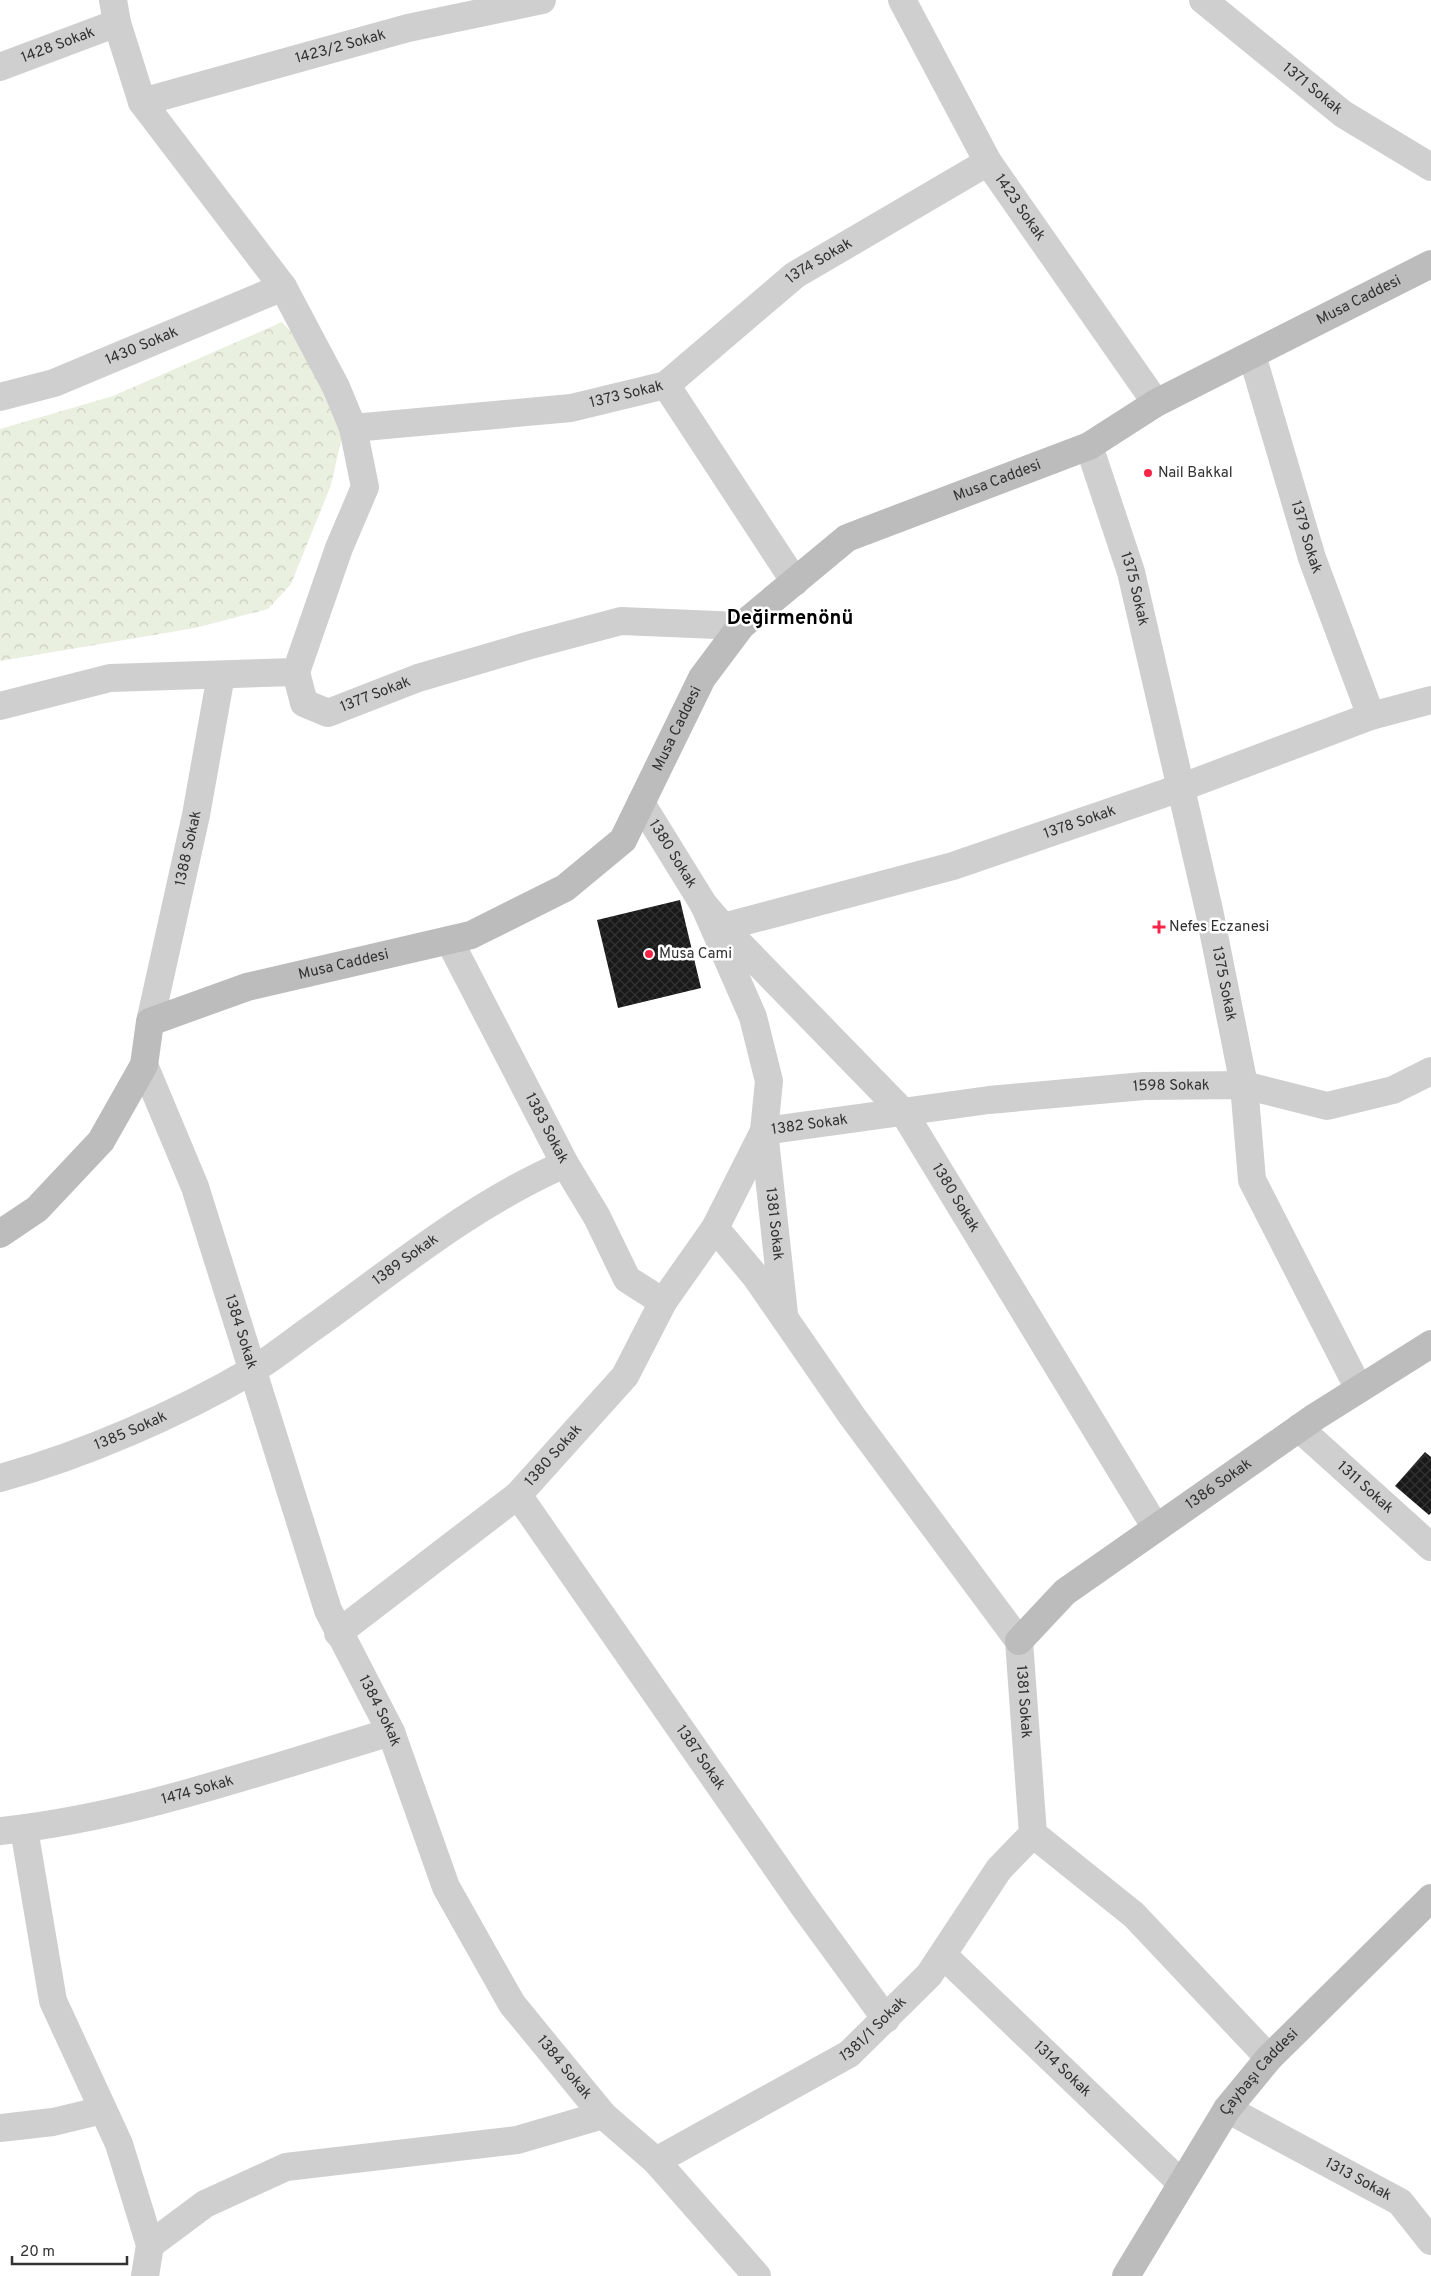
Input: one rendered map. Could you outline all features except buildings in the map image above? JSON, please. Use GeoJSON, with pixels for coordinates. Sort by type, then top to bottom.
{"type":"FeatureCollection","features":[{"type":"Feature","properties":{"kind":"street","name":"1423/2 Sokak"},"geometry":{"type":"LineString","coordinates":[[142,102],[408,28],[433,11],[542,0]]}},
{"type":"Feature","properties":{"kind":"street","name":"1423 Sokak"},"geometry":{"type":"LineString","coordinates":[[902,0],[988,162],[1156,403]]}},
{"type":"Feature","properties":{"kind":"street","name":"1371 Sokak"},"geometry":{"type":"LineString","coordinates":[[1203,0],[1343,114],[1431,167]]}},
{"type":"Feature","properties":{"kind":"street"},"geometry":{"type":"LineString","coordinates":[[0,706],[110,678],[296,672],[339,548],[365,487],[353,428],[336,387],[283,287],[142,102],[115,12]]}},
{"type":"Feature","properties":{"kind":"street","name":"1428 Sokak"},"geometry":{"type":"LineString","coordinates":[[0,67],[115,12]]}},
{"type":"Feature","properties":{"kind":"street","name":"1374 Sokak"},"geometry":{"type":"LineString","coordinates":[[666,385],[795,275],[988,162]]}},
{"type":"Feature","properties":{"kind":"street","name":"Musa Caddesi"},"geometry":{"type":"LineString","coordinates":[[150,1022],[247,987],[471,935],[565,888],[622,840],[702,678],[742,626],[847,538],[1089,446],[1156,403],[1431,265]]}},
{"type":"Feature","properties":{"kind":"street","name":"1430 Sokak"},"geometry":{"type":"LineString","coordinates":[[0,397],[54,383],[283,287]]}},
{"type":"Feature","properties":{"kind":"street","name":"1379 Sokak"},"geometry":{"type":"LineString","coordinates":[[1252,355],[1312,558],[1371,716]]}},
{"type":"Feature","properties":{"kind":"street","name":"1373 Sokak"},"geometry":{"type":"LineString","coordinates":[[353,428],[570,408],[666,385],[795,582]]}},
{"type":"Feature","properties":{"kind":"street","name":"1375 Sokak"},"geometry":{"type":"LineString","coordinates":[[1089,446],[1131,572],[1209,910],[1244,1085],[1252,1180],[1359,1389]]}},
{"type":"Feature","properties":{"kind":"street","name":"1377 Sokak"},"geometry":{"type":"LineString","coordinates":[[296,672],[304,703],[328,713],[418,678],[526,646],[621,621],[742,626]]}},
{"type":"Feature","properties":{"kind":"street","name":"1388 Sokak"},"geometry":{"type":"LineString","coordinates":[[150,1022],[196,815],[221,675]]}},
{"type":"Feature","properties":{"kind":"street","name":"1378 Sokak"},"geometry":{"type":"LineString","coordinates":[[723,927],[953,866],[1180,788],[1371,716],[1431,700]]}},
{"type":"Feature","properties":{"kind":"street","name":"1380 Sokak"},"geometry":{"type":"LineString","coordinates":[[641,802],[704,905],[753,1017],[769,1081],[764,1131]]}},
{"type":"Feature","properties":{"kind":"street","name":"1380 Sokak"},"geometry":{"type":"LineString","coordinates":[[704,905],[723,927],[904,1113],[1156,1528]]}},
{"type":"Feature","properties":{"kind":"street","name":"1383 Sokak"},"geometry":{"type":"LineString","coordinates":[[449,940],[565,1164],[597,1217],[627,1279],[663,1302]]}},
{"type":"Feature","properties":{"kind":"street"},"geometry":{"type":"LineString","coordinates":[[0,1234],[38,1209],[101,1141],[144,1064],[150,1022]]}},
{"type":"Feature","properties":{"kind":"street","name":"1384 Sokak"},"geometry":{"type":"LineString","coordinates":[[144,1064],[196,1187],[328,1610],[338,1633],[391,1732],[446,1887],[512,2004],[603,2116],[656,2161],[757,2276]]}},
{"type":"Feature","properties":{"kind":"street","name":"1598 Sokak"},"geometry":{"type":"LineString","coordinates":[[904,1113],[989,1100],[1144,1086],[1244,1085],[1327,1106],[1393,1090],[1431,1071]]}},
{"type":"Feature","properties":{"kind":"street","name":"1382 Sokak"},"geometry":{"type":"LineString","coordinates":[[716,1228],[764,1131],[904,1113]]}},
{"type":"Feature","properties":{"kind":"street","name":"1381 Sokak"},"geometry":{"type":"LineString","coordinates":[[764,1131],[785,1319]]}},
{"type":"Feature","properties":{"kind":"street","name":"1389 Sokak"},"geometry":{"type":"LineString","coordinates":[[254,1369],[452,1228],[542,1174],[565,1164]]}},
{"type":"Feature","properties":{"kind":"street","name":"1380 Sokak"},"geometry":{"type":"LineString","coordinates":[[338,1633],[518,1495],[625,1376],[663,1302],[716,1228]]}},
{"type":"Feature","properties":{"kind":"street","name":"1381 Sokak"},"geometry":{"type":"LineString","coordinates":[[716,1228],[756,1277],[852,1416],[1019,1641],[1033,1834]]}},
{"type":"Feature","properties":{"kind":"street","name":"1386 Sokak"},"geometry":{"type":"LineString","coordinates":[[1019,1641],[1065,1592],[1299,1428],[1431,1344]]}},
{"type":"Feature","properties":{"kind":"street","name":"1385 Sokak"},"geometry":{"type":"LineString","coordinates":[[0,1478],[140,1428],[254,1369]]}},
{"type":"Feature","properties":{"kind":"street","name":"1311 Sokak"},"geometry":{"type":"LineString","coordinates":[[1299,1428],[1431,1547]]}},
{"type":"Feature","properties":{"kind":"street","name":"1387 Sokak"},"geometry":{"type":"LineString","coordinates":[[518,1495],[796,1896],[886,2018]]}},
{"type":"Feature","properties":{"kind":"street","name":"1474 Sokak"},"geometry":{"type":"LineString","coordinates":[[12,1830],[138,1806],[391,1732]]}},
{"type":"Feature","properties":{"kind":"street"},"geometry":{"type":"LineString","coordinates":[[12,1830],[53,2001],[118,2144],[150,2245],[145,2276]]}},
{"type":"Feature","properties":{"kind":"street"},"geometry":{"type":"LineString","coordinates":[[1033,1834],[1134,1915],[1269,2058]]}},
{"type":"Feature","properties":{"kind":"street","name":"1381/1 Sokak"},"geometry":{"type":"LineString","coordinates":[[656,2161],[849,2054],[929,1975],[999,1869],[1033,1834]]}},
{"type":"Feature","properties":{"kind":"street","name":"Çaybaşı Caddesi"},"geometry":{"type":"LineString","coordinates":[[1126,2276],[1227,2109],[1269,2058],[1431,1898]]}},
{"type":"Feature","properties":{"kind":"street","name":"1314 Sokak"},"geometry":{"type":"LineString","coordinates":[[943,1955],[1181,2183]]}},
{"type":"Feature","properties":{"kind":"street","name":"1313 Sokak"},"geometry":{"type":"LineString","coordinates":[[1227,2109],[1298,2149],[1400,2202],[1431,2241]]}},
{"type":"Feature","properties":{"kind":"street"},"geometry":{"type":"LineString","coordinates":[[0,2128],[53,2122],[103,2110]]}},
{"type":"Feature","properties":{"kind":"street"},"geometry":{"type":"LineString","coordinates":[[150,2245],[205,2204],[286,2167],[517,2140],[603,2116]]}},
{"type":"Feature","properties":{"kind":"green space"},"geometry":{"type":"Polygon","coordinates":[[[282,322],[331,376],[345,423],[331,485],[291,584],[268,609],[195,628],[0,661],[0,429],[113,396],[282,322]]]}},
{"type":"Feature","properties":{"kind":"place","name":"Nail Bakkal"},"geometry":{"type":"Point","coordinates":[1148,473]}},
{"type":"Feature","properties":{"kind":"place","name":"Nefes Eczanesi"},"geometry":{"type":"Point","coordinates":[1159,927]}},
{"type":"Feature","properties":{"kind":"place","name":"Musa Cami"},"geometry":{"type":"Point","coordinates":[649,954]}},
{"type":"Feature","properties":{"kind":"district","name":"Değirmenönü"},"geometry":{"type":"Point","coordinates":[790,619]}}]}
